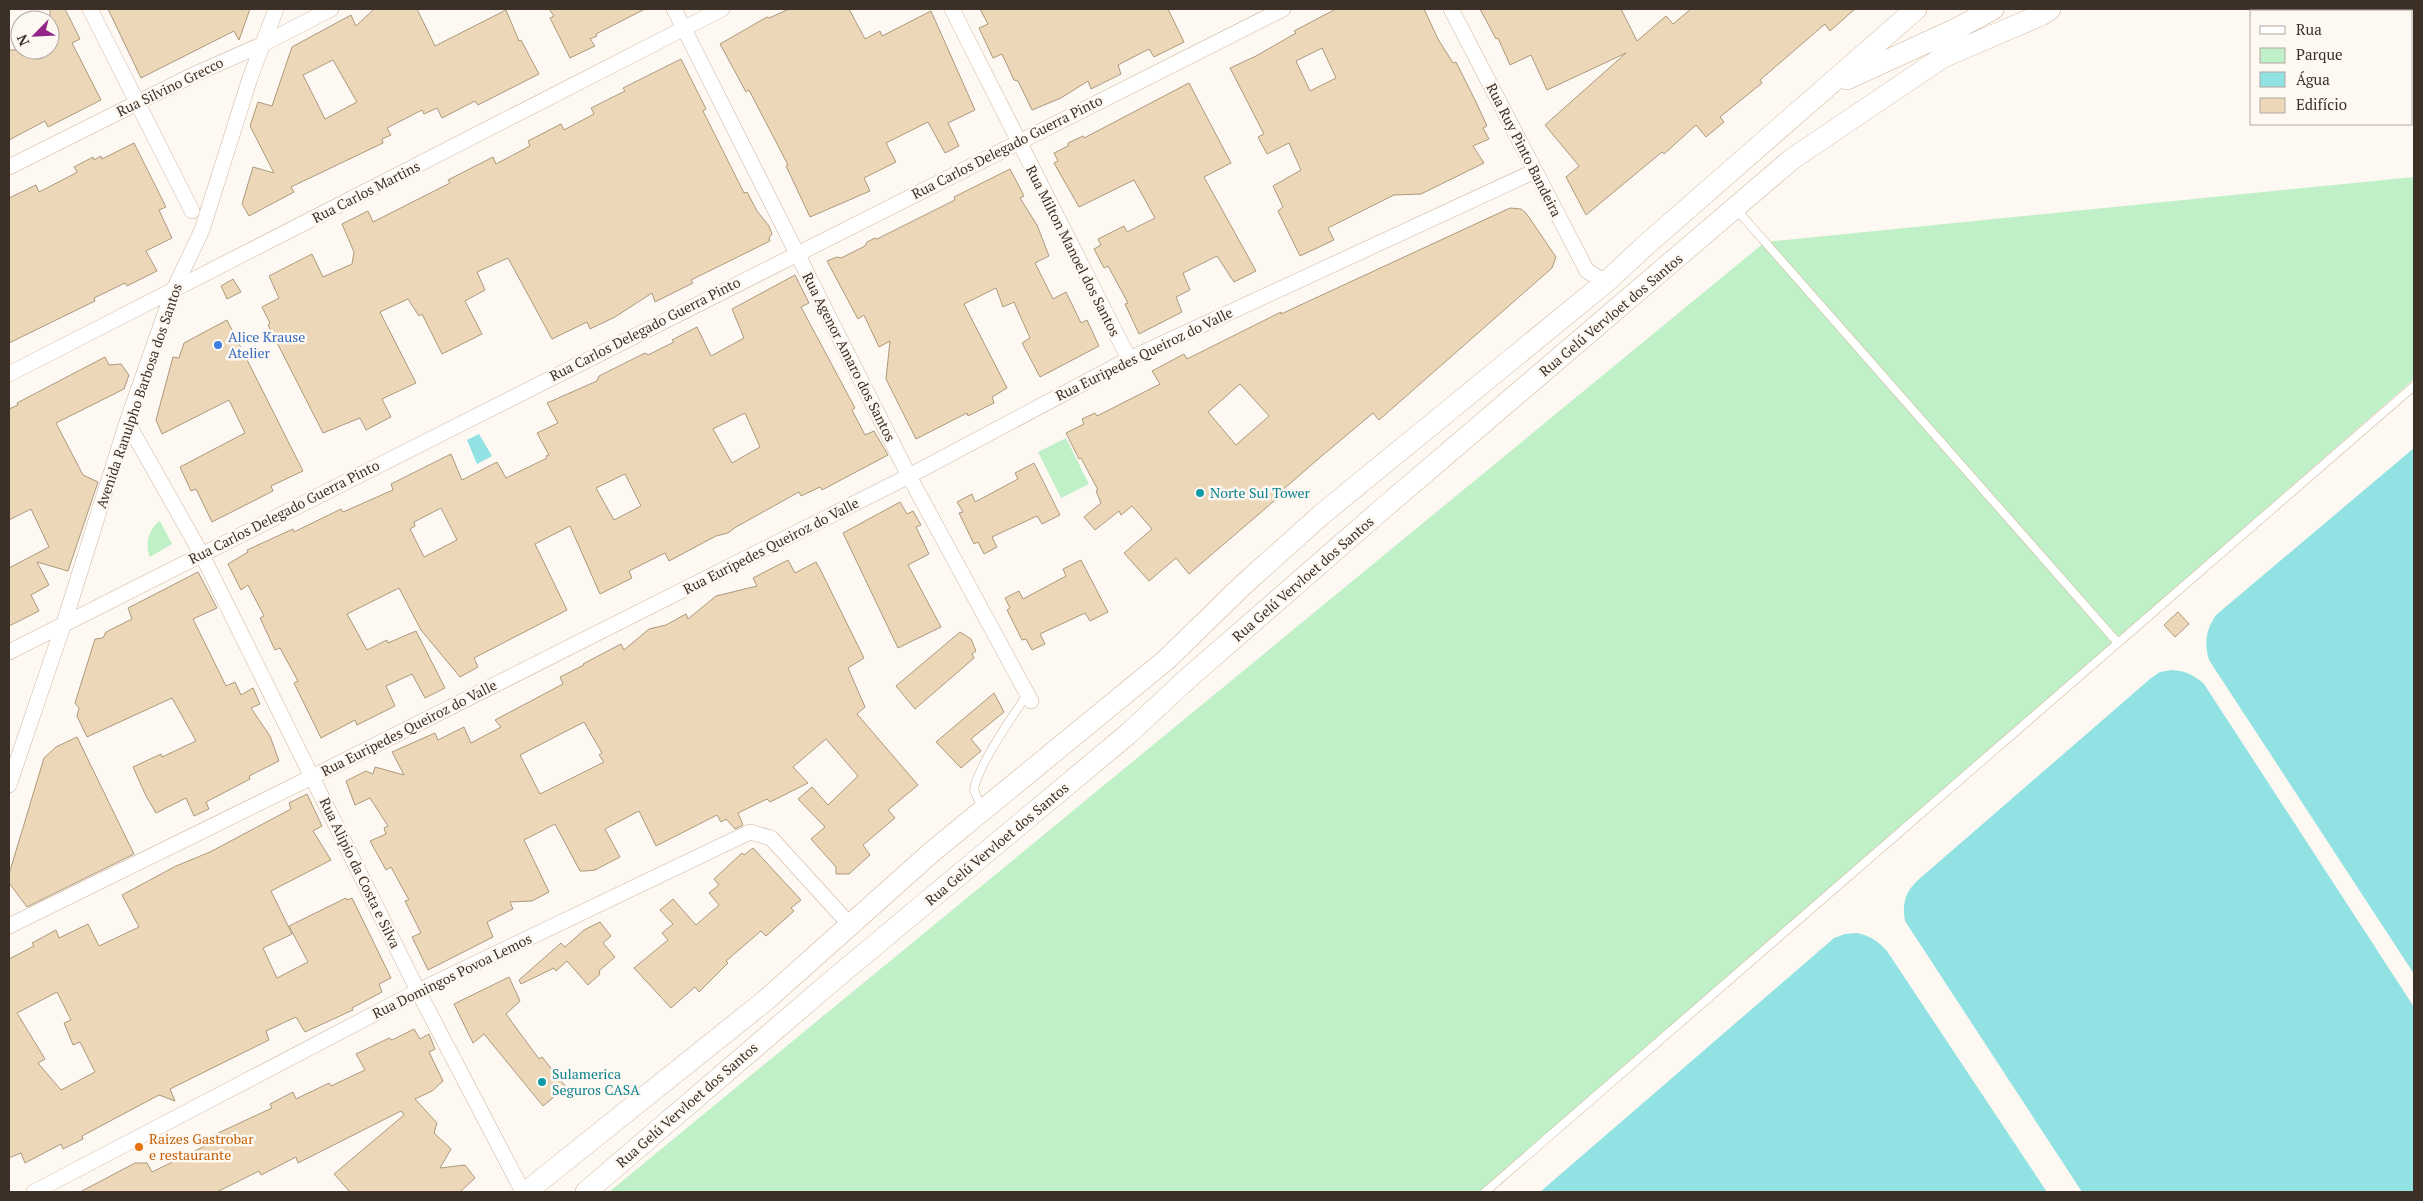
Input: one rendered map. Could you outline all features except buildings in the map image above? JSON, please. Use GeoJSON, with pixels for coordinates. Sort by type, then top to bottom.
{"type":"FeatureCollection","features":[{"type":"Feature","properties":{"kind":"main road","name":"Rua Gelú Vervloet dos Santos"},"geometry":{"type":"LineString","coordinates":[[524,1192],[766,1000],[982,809],[1166,660],[1243,585],[1322,515],[1606,282],[1916,9]]}},
{"type":"Feature","properties":{"kind":"main road"},"geometry":{"type":"LineString","coordinates":[[1824,89],[1956,29],[1993,9]]}},
{"type":"Feature","properties":{"kind":"main road","name":"Rua Gelú Vervloet dos Santos"},"geometry":{"type":"LineString","coordinates":[[586,1192],[766,1037],[1128,734],[1186,680],[1380,512],[1736,209],[1792,159],[1943,57],[2041,15],[2050,9]]}},
{"type":"Feature","properties":{"kind":"street"},"geometry":{"type":"LineString","coordinates":[[90,9],[192,211]]}},
{"type":"Feature","properties":{"kind":"street","name":"Avenida Ranulpho Barbosa dos Santos"},"geometry":{"type":"LineString","coordinates":[[9,785],[64,624],[127,422],[174,291],[202,230],[276,9]]}},
{"type":"Feature","properties":{"kind":"street","name":"Rua Silvino Grecco"},"geometry":{"type":"LineString","coordinates":[[9,167],[200,71],[263,44],[331,9]]}},
{"type":"Feature","properties":{"kind":"street","name":"Rua Agenor Amaro dos Santos"},"geometry":{"type":"LineString","coordinates":[[674,9],[909,476],[1029,698]]}},
{"type":"Feature","properties":{"kind":"street","name":"Rua Carlos Martins"},"geometry":{"type":"LineString","coordinates":[[9,374],[722,9]]}},
{"type":"Feature","properties":{"kind":"street","name":"Rua Milton Manoel dos Santos"},"geometry":{"type":"LineString","coordinates":[[952,9],[1128,359]]}},
{"type":"Feature","properties":{"kind":"street","name":"Rua Carlos Delegado Guerra Pinto"},"geometry":{"type":"LineString","coordinates":[[9,652],[201,553],[1283,9]]}},
{"type":"Feature","properties":{"kind":"street","name":"Rua Ruy Pinto Bandeira"},"geometry":{"type":"LineString","coordinates":[[1451,9],[1587,271],[1606,282]]}},
{"type":"Feature","properties":{"kind":"street","name":"Rua Euripedes Queiroz do Valle"},"geometry":{"type":"LineString","coordinates":[[9,926],[312,777],[909,476],[1128,359],[1534,171]]}},
{"type":"Feature","properties":{"kind":"street","name":"Rua Alipio da Costa e Silva"},"geometry":{"type":"LineString","coordinates":[[127,422],[201,553],[418,991],[524,1192]]}},
{"type":"Feature","properties":{"kind":"street","name":"Rua Domingos Povoa Lemos"},"geometry":{"type":"LineString","coordinates":[[34,1192],[418,991],[750,832],[771,838],[850,925]]}},
{"type":"Feature","properties":{"kind":"lane"},"geometry":{"type":"LineString","coordinates":[[1736,209],[2118,643]]}},
{"type":"Feature","properties":{"kind":"lane"},"geometry":{"type":"LineString","coordinates":[[1486,1192],[2414,386]]}},
{"type":"Feature","properties":{"kind":"lane"},"geometry":{"type":"LineString","coordinates":[[982,809],[974,790],[978,776],[1003,731],[1029,698]]}},
{"type":"Feature","properties":{"kind":"green space"},"geometry":{"type":"Polygon","coordinates":[[[2414,177],[2414,379],[1485,1192],[609,1192],[1765,242],[2414,177]]]}},
{"type":"Feature","properties":{"kind":"green space"},"geometry":{"type":"Polygon","coordinates":[[[1066,438],[1089,484],[1061,498],[1038,452],[1066,438]]]}},
{"type":"Feature","properties":{"kind":"green space"},"geometry":{"type":"Polygon","coordinates":[[[160,521],[172,544],[150,557],[147,547],[150,532],[160,521]]]}},
{"type":"Feature","properties":{"kind":"water"},"geometry":{"type":"Polygon","coordinates":[[[479,434],[492,456],[477,464],[467,440],[479,434]]]}},
{"type":"Feature","properties":{"kind":"water"},"geometry":{"type":"Polygon","coordinates":[[[2414,448],[2414,974],[2209,660],[2206,642],[2208,631],[2216,615],[2414,448]]]}},
{"type":"Feature","properties":{"kind":"water"},"geometry":{"type":"Polygon","coordinates":[[[2172,670],[2190,674],[2204,684],[2414,1007],[2414,1192],[2082,1192],[1905,921],[1905,899],[1910,889],[1918,880],[2150,679],[2160,672],[2172,670]]]}},
{"type":"Feature","properties":{"kind":"water"},"geometry":{"type":"Polygon","coordinates":[[[1857,933],[1874,939],[1887,951],[2047,1192],[1540,1192],[1834,938],[1845,934],[1857,933]]]}},
{"type":"Feature","properties":{"kind":"place","name":"Alice Krause Atelier"},"geometry":{"type":"Point","coordinates":[218,345]}},
{"type":"Feature","properties":{"kind":"place","name":"Norte Sul Tower"},"geometry":{"type":"Point","coordinates":[1200,493]}},
{"type":"Feature","properties":{"kind":"place","name":"Sulamerica Seguros CASA"},"geometry":{"type":"Point","coordinates":[542,1082]}},
{"type":"Feature","properties":{"kind":"place","name":"Raizes Gastrobar e restaurante"},"geometry":{"type":"Point","coordinates":[139,1147]}}]}
